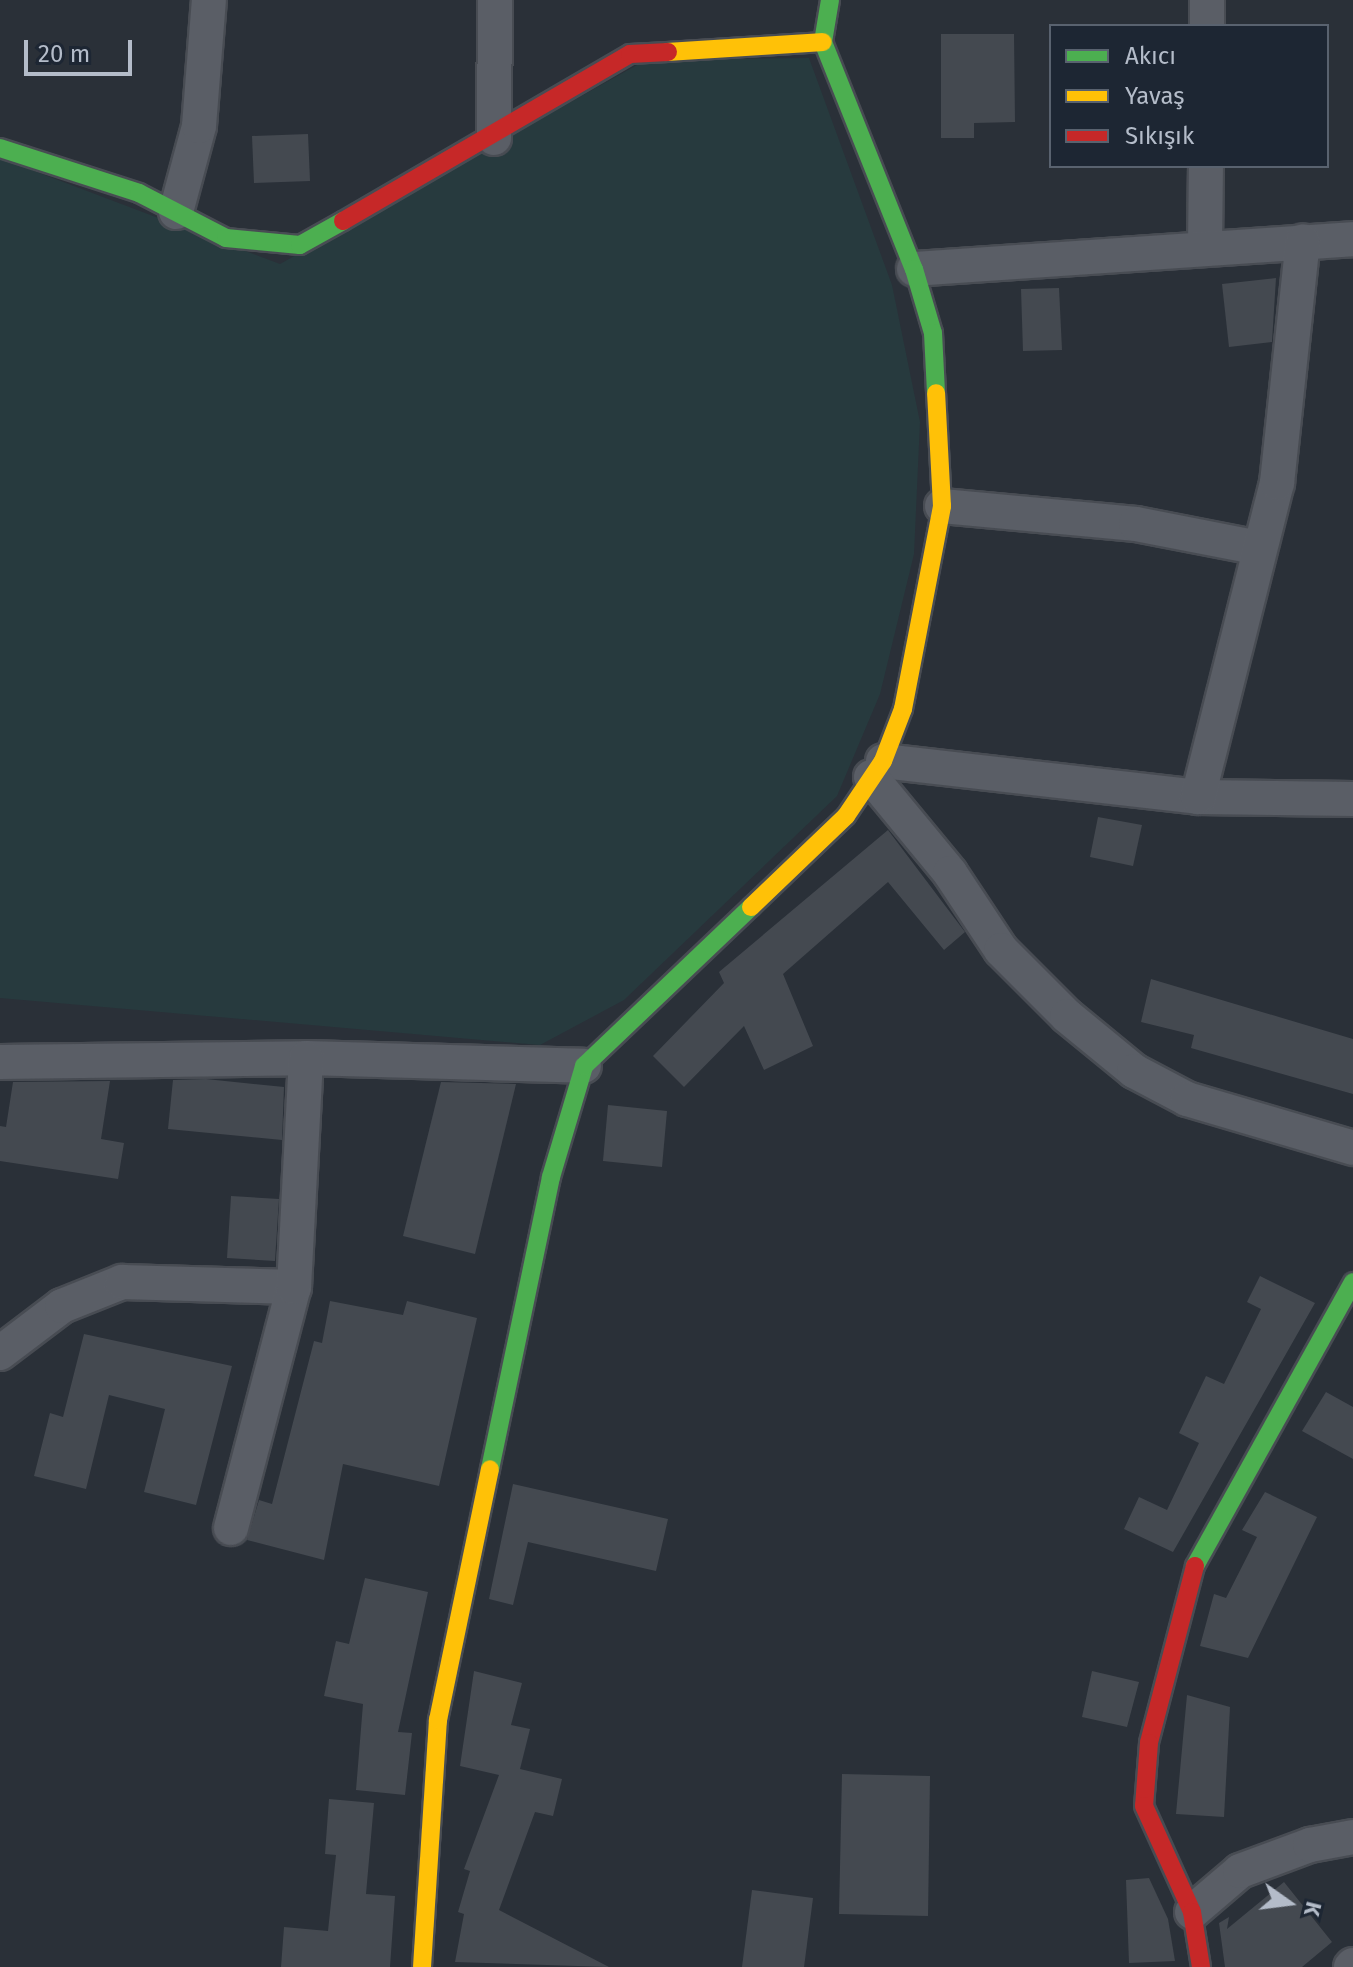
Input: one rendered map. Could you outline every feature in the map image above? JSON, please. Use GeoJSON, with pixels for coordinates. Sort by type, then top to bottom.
{"type":"FeatureCollection","features":[{"type":"Feature","properties":{"kind":"street"},"geometry":{"type":"LineString","coordinates":[[176,212],[199,126],[209,0]]}},
{"type":"Feature","properties":{"kind":"street"},"geometry":{"type":"LineString","coordinates":[[494,138],[495,0]]}},
{"type":"Feature","properties":{"kind":"street"},"geometry":{"type":"LineString","coordinates":[[422,1967],[438,1720],[551,1177],[584,1066],[846,816],[877,769],[903,709],[942,506],[933,333],[914,269],[823,42],[830,0]]}},
{"type":"Feature","properties":{"kind":"street"},"geometry":{"type":"LineString","coordinates":[[1207,0],[1207,24]]}},
{"type":"Feature","properties":{"kind":"street"},"geometry":{"type":"LineString","coordinates":[[0,148],[139,193],[226,238],[300,245],[494,138],[630,54],[823,42]]}},
{"type":"Feature","properties":{"kind":"street"},"geometry":{"type":"LineString","coordinates":[[1205,245],[1206,168]]}},
{"type":"Feature","properties":{"kind":"street"},"geometry":{"type":"LineString","coordinates":[[914,269],[1205,245],[1353,239]]}},
{"type":"Feature","properties":{"kind":"street"},"geometry":{"type":"LineString","coordinates":[[1198,797],[1259,548],[1290,396],[1303,241]]}},
{"type":"Feature","properties":{"kind":"street"},"geometry":{"type":"LineString","coordinates":[[942,506],[1136,524],[1259,548]]}},
{"type":"Feature","properties":{"kind":"street"},"geometry":{"type":"LineString","coordinates":[[877,769],[1198,797],[1353,799]]}},
{"type":"Feature","properties":{"kind":"street"},"geometry":{"type":"LineString","coordinates":[[877,769],[1001,950],[1067,1016],[1134,1071],[1187,1099],[1353,1148]]}},
{"type":"Feature","properties":{"kind":"street"},"geometry":{"type":"LineString","coordinates":[[0,1062],[306,1058],[584,1066]]}},
{"type":"Feature","properties":{"kind":"street"},"geometry":{"type":"LineString","coordinates":[[231,1528],[294,1287],[306,1058]]}},
{"type":"Feature","properties":{"kind":"street"},"geometry":{"type":"LineString","coordinates":[[0,1353],[62,1306],[122,1282],[294,1287]]}},
{"type":"Feature","properties":{"kind":"street"},"geometry":{"type":"LineString","coordinates":[[1201,1967],[1192,1912],[1144,1806],[1149,1743],[1198,1555],[1310,1369],[1353,1282]]}},
{"type":"Feature","properties":{"kind":"street"},"geometry":{"type":"LineString","coordinates":[[1192,1912],[1240,1871],[1310,1845],[1353,1837]]}},
{"type":"Feature","properties":{"kind":"green space"},"geometry":{"type":"Polygon","coordinates":[[[809,58],[892,285],[920,422],[914,554],[880,694],[837,796],[624,1000],[540,1045],[0,998],[0,158],[280,264],[646,60],[809,58]]]}},
{"type":"Feature","properties":{"kind":"building"},"geometry":{"type":"Polygon","coordinates":[[[941,34],[1014,34],[1015,122],[974,123],[974,138],[941,138],[941,34]]]}},
{"type":"Feature","properties":{"kind":"building"},"geometry":{"type":"Polygon","coordinates":[[[308,134],[310,181],[254,183],[252,136],[308,134]]]}},
{"type":"Feature","properties":{"kind":"building"},"geometry":{"type":"Polygon","coordinates":[[[1276,278],[1272,342],[1229,347],[1222,284],[1276,278]]]}},
{"type":"Feature","properties":{"kind":"building"},"geometry":{"type":"Polygon","coordinates":[[[1059,288],[1062,350],[1023,351],[1021,289],[1059,288]]]}},
{"type":"Feature","properties":{"kind":"building"},"geometry":{"type":"Polygon","coordinates":[[[1098,817],[1142,825],[1133,866],[1090,857],[1098,817]]]}},
{"type":"Feature","properties":{"kind":"building"},"geometry":{"type":"Polygon","coordinates":[[[888,830],[965,932],[944,950],[888,882],[783,974],[813,1046],[764,1070],[744,1026],[684,1087],[653,1056],[724,983],[719,972],[888,830]]]}},
{"type":"Feature","properties":{"kind":"building"},"geometry":{"type":"Polygon","coordinates":[[[1151,979],[1353,1039],[1353,1094],[1191,1048],[1194,1035],[1141,1022],[1151,979]]]}},
{"type":"Feature","properties":{"kind":"building"},"geometry":{"type":"Polygon","coordinates":[[[206,1079],[284,1087],[282,1140],[168,1129],[173,1080],[206,1079]]]}},
{"type":"Feature","properties":{"kind":"building"},"geometry":{"type":"Polygon","coordinates":[[[110,1081],[101,1139],[124,1143],[118,1179],[0,1161],[0,1126],[6,1127],[13,1082],[110,1081]]]}},
{"type":"Feature","properties":{"kind":"building"},"geometry":{"type":"Polygon","coordinates":[[[441,1082],[516,1084],[475,1254],[403,1236],[441,1082]]]}},
{"type":"Feature","properties":{"kind":"building"},"geometry":{"type":"Polygon","coordinates":[[[608,1105],[667,1111],[662,1167],[603,1161],[608,1105]]]}},
{"type":"Feature","properties":{"kind":"building"},"geometry":{"type":"Polygon","coordinates":[[[231,1196],[279,1199],[275,1261],[227,1258],[231,1196]]]}},
{"type":"Feature","properties":{"kind":"building"},"geometry":{"type":"Polygon","coordinates":[[[1260,1276],[1315,1303],[1173,1552],[1124,1529],[1139,1497],[1167,1510],[1199,1443],[1179,1433],[1206,1376],[1224,1384],[1261,1309],[1247,1302],[1260,1276]]]}},
{"type":"Feature","properties":{"kind":"building"},"geometry":{"type":"Polygon","coordinates":[[[330,1301],[403,1315],[407,1301],[477,1318],[439,1486],[343,1464],[324,1560],[247,1540],[259,1500],[272,1504],[314,1341],[322,1343],[330,1301]]]}},
{"type":"Feature","properties":{"kind":"building"},"geometry":{"type":"Polygon","coordinates":[[[84,1334],[232,1366],[196,1505],[144,1492],[165,1409],[109,1395],[86,1489],[34,1476],[50,1413],[63,1417],[84,1334]]]}},
{"type":"Feature","properties":{"kind":"building"},"geometry":{"type":"Polygon","coordinates":[[[1326,1392],[1353,1407],[1353,1459],[1302,1431],[1326,1392]]]}},
{"type":"Feature","properties":{"kind":"building"},"geometry":{"type":"Polygon","coordinates":[[[513,1484],[668,1519],[656,1571],[528,1542],[513,1605],[489,1599],[513,1484]]]}},
{"type":"Feature","properties":{"kind":"building"},"geometry":{"type":"Polygon","coordinates":[[[1265,1492],[1317,1517],[1248,1658],[1200,1646],[1214,1594],[1226,1598],[1257,1537],[1242,1530],[1265,1492]]]}},
{"type":"Feature","properties":{"kind":"building"},"geometry":{"type":"Polygon","coordinates":[[[365,1578],[428,1592],[398,1732],[412,1733],[405,1795],[356,1790],[363,1704],[324,1696],[336,1641],[349,1644],[365,1578]]]}},
{"type":"Feature","properties":{"kind":"building"},"geometry":{"type":"Polygon","coordinates":[[[474,1671],[522,1683],[511,1725],[530,1729],[520,1769],[562,1779],[553,1816],[535,1812],[499,1910],[609,1967],[455,1962],[464,1914],[458,1912],[470,1871],[464,1869],[499,1775],[460,1766],[474,1671]]]}},
{"type":"Feature","properties":{"kind":"building"},"geometry":{"type":"Polygon","coordinates":[[[1092,1671],[1139,1682],[1127,1727],[1082,1717],[1092,1671]]]}},
{"type":"Feature","properties":{"kind":"building"},"geometry":{"type":"Polygon","coordinates":[[[1187,1695],[1230,1707],[1224,1817],[1176,1814],[1187,1695]]]}},
{"type":"Feature","properties":{"kind":"building"},"geometry":{"type":"Polygon","coordinates":[[[842,1774],[930,1776],[928,1916],[839,1914],[842,1774]]]}},
{"type":"Feature","properties":{"kind":"building"},"geometry":{"type":"Polygon","coordinates":[[[329,1799],[374,1803],[366,1894],[395,1896],[390,1967],[281,1967],[284,1927],[328,1931],[336,1855],[325,1854],[329,1799]]]}},
{"type":"Feature","properties":{"kind":"building"},"geometry":{"type":"Polygon","coordinates":[[[1149,1878],[1168,1919],[1175,1961],[1129,1963],[1126,1880],[1149,1878]]]}},
{"type":"Feature","properties":{"kind":"building"},"geometry":{"type":"Polygon","coordinates":[[[1284,1882],[1332,1942],[1302,1967],[1225,1967],[1219,1923],[1229,1917],[1227,1929],[1284,1882]]]}},
{"type":"Feature","properties":{"kind":"building"},"geometry":{"type":"Polygon","coordinates":[[[752,1890],[813,1898],[804,1967],[742,1967],[752,1890]]]}},
{"type":"Feature","properties":{"kind":"traffic: fast"},"geometry":{"type":"LineString","coordinates":[[830,0],[823,42],[914,269],[933,333],[936,393]]}},
{"type":"Feature","properties":{"kind":"traffic: fast"},"geometry":{"type":"LineString","coordinates":[[0,148],[139,193],[226,238],[300,245],[343,221]]}},
{"type":"Feature","properties":{"kind":"traffic: fast"},"geometry":{"type":"LineString","coordinates":[[490,1469],[551,1177],[584,1066],[751,907]]}},
{"type":"Feature","properties":{"kind":"traffic: fast"},"geometry":{"type":"LineString","coordinates":[[1195,1566],[1353,1282]]}},
{"type":"Feature","properties":{"kind":"traffic: slow"},"geometry":{"type":"LineString","coordinates":[[668,52],[823,42]]}},
{"type":"Feature","properties":{"kind":"traffic: slow"},"geometry":{"type":"LineString","coordinates":[[751,907],[846,816],[883,761],[903,709],[942,506],[936,393]]}},
{"type":"Feature","properties":{"kind":"traffic: slow"},"geometry":{"type":"LineString","coordinates":[[422,1967],[438,1720],[490,1469]]}},
{"type":"Feature","properties":{"kind":"traffic: jam"},"geometry":{"type":"LineString","coordinates":[[343,221],[630,54],[668,52]]}},
{"type":"Feature","properties":{"kind":"traffic: jam"},"geometry":{"type":"LineString","coordinates":[[1195,1566],[1149,1743],[1144,1806],[1192,1912],[1201,1967]]}}]}
